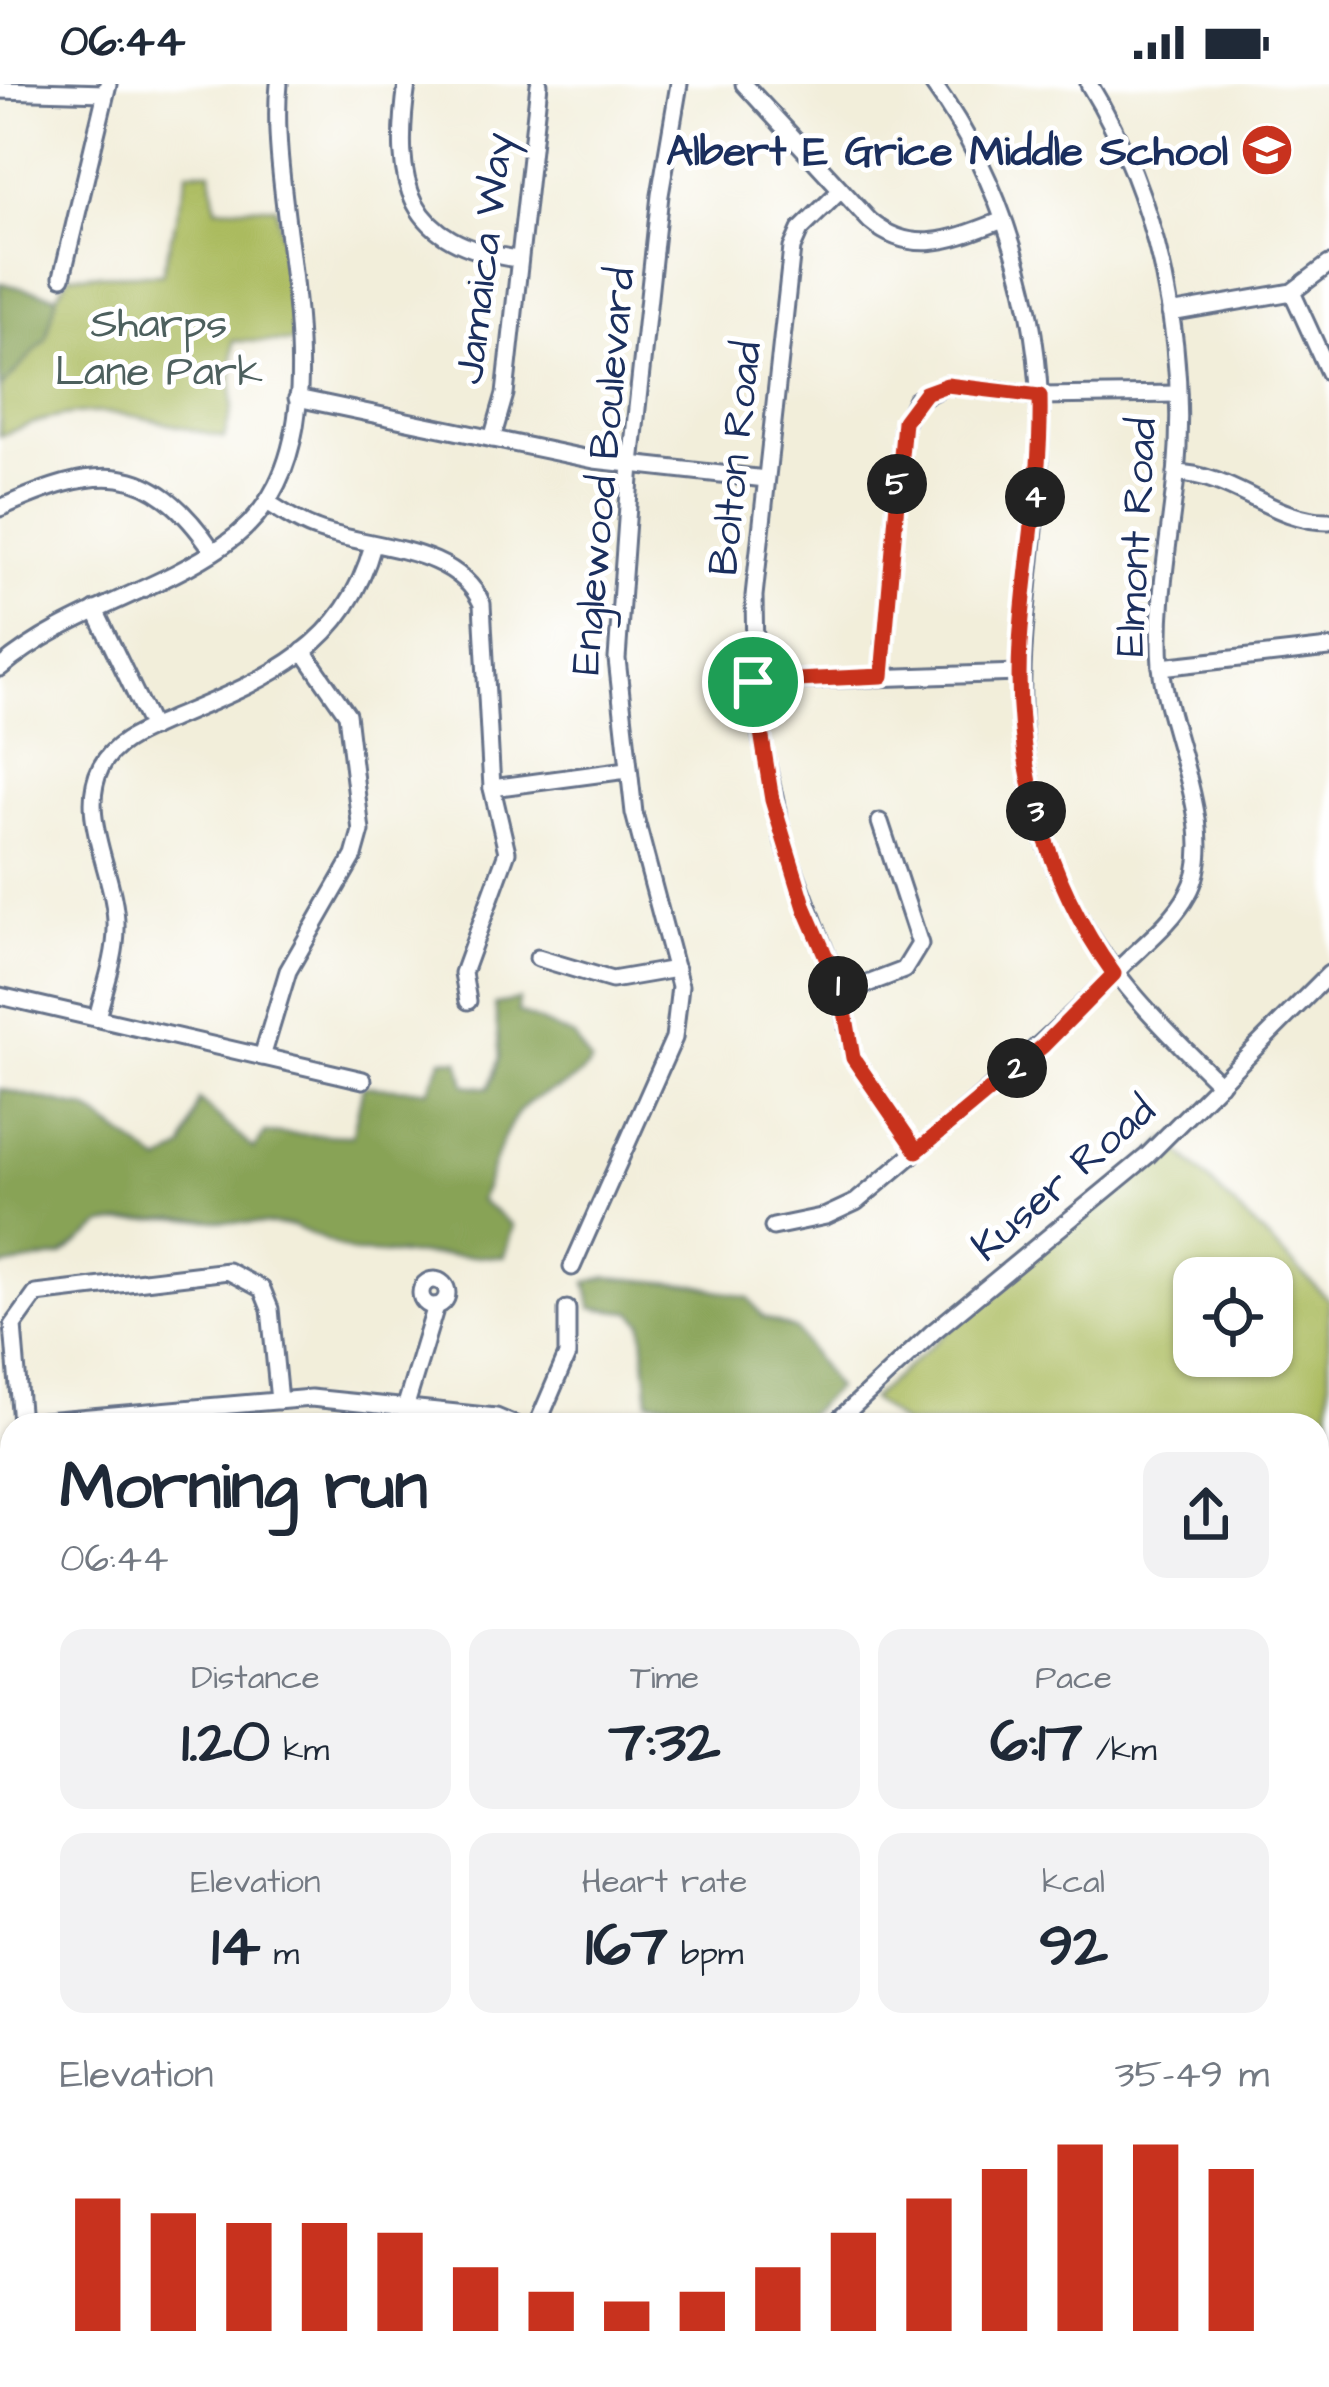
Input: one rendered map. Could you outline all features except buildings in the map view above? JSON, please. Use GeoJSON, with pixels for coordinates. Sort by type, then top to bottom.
{"type":"FeatureCollection","features":[{"type":"Feature","properties":{"kind":"street"},"geometry":{"type":"LineString","coordinates":[[0,668],[25,648],[214,551],[240,533],[266,502],[283,466],[297,398],[297,307],[278,164],[279,84]]}},
{"type":"Feature","properties":{"kind":"street"},"geometry":{"type":"LineString","coordinates":[[407,84],[400,161],[417,208],[454,243],[518,260]]}},
{"type":"Feature","properties":{"kind":"street","name":"Jamaica Way"},"geometry":{"type":"LineString","coordinates":[[492,439],[505,394],[539,84]]}},
{"type":"Feature","properties":{"kind":"street","name":"Englewood Boulevard"},"geometry":{"type":"LineString","coordinates":[[572,1267],[674,1038],[681,1004],[627,770],[617,616],[660,195],[679,84]]}},
{"type":"Feature","properties":{"kind":"street"},"geometry":{"type":"LineString","coordinates":[[744,84],[880,229],[906,242],[950,240],[1003,220]]}},
{"type":"Feature","properties":{"kind":"street"},"geometry":{"type":"LineString","coordinates":[[933,84],[970,142],[1003,220],[1026,304],[1040,396],[1019,673],[1028,774],[1046,842],[1073,908],[1114,974],[1220,1084]]}},
{"type":"Feature","properties":{"kind":"street","name":"Elmont Road"},"geometry":{"type":"LineString","coordinates":[[772,1227],[841,1210],[1043,1046],[1180,906],[1199,861],[1199,833],[1161,667],[1176,473],[1178,394],[1170,313],[1145,209],[1089,84]]}},
{"type":"Feature","properties":{"kind":"street"},"geometry":{"type":"LineString","coordinates":[[0,90],[106,89],[62,278]]}},
{"type":"Feature","properties":{"kind":"street","name":"Bolton Road"},"geometry":{"type":"LineString","coordinates":[[841,190],[800,230],[792,248],[754,596],[753,682],[762,757],[784,843],[842,994],[856,1068],[917,1151]]}},
{"type":"Feature","properties":{"kind":"street"},"geometry":{"type":"LineString","coordinates":[[1170,313],[1292,292],[1329,264]]}},
{"type":"Feature","properties":{"kind":"street"},"geometry":{"type":"LineString","coordinates":[[1292,292],[1329,373]]}},
{"type":"Feature","properties":{"kind":"street"},"geometry":{"type":"LineString","coordinates":[[882,676],[900,450],[909,410],[925,393],[947,385],[1040,396],[1178,394]]}},
{"type":"Feature","properties":{"kind":"street"},"geometry":{"type":"LineString","coordinates":[[297,398],[631,464],[766,479]]}},
{"type":"Feature","properties":{"kind":"street"},"geometry":{"type":"LineString","coordinates":[[1176,473],[1210,476],[1296,516],[1329,521]]}},
{"type":"Feature","properties":{"kind":"street"},"geometry":{"type":"LineString","coordinates":[[0,508],[75,477],[129,479],[177,505],[214,551]]}},
{"type":"Feature","properties":{"kind":"street"},"geometry":{"type":"LineString","coordinates":[[266,502],[319,530],[450,566],[477,591],[484,615],[493,788],[507,852],[463,974],[468,1001]]}},
{"type":"Feature","properties":{"kind":"street"},"geometry":{"type":"LineString","coordinates":[[97,1018],[116,931],[94,792],[109,755],[152,728],[254,682],[303,651],[350,608],[373,545]]}},
{"type":"Feature","properties":{"kind":"street"},"geometry":{"type":"LineString","coordinates":[[95,610],[152,728]]}},
{"type":"Feature","properties":{"kind":"street"},"geometry":{"type":"LineString","coordinates":[[1161,667],[1329,648]]}},
{"type":"Feature","properties":{"kind":"street"},"geometry":{"type":"LineString","coordinates":[[262,1057],[288,971],[354,856],[362,831],[347,714],[303,651]]}},
{"type":"Feature","properties":{"kind":"street"},"geometry":{"type":"LineString","coordinates":[[753,682],[1019,673]]}},
{"type":"Feature","properties":{"kind":"street"},"geometry":{"type":"LineString","coordinates":[[493,788],[627,770]]}},
{"type":"Feature","properties":{"kind":"street"},"geometry":{"type":"LineString","coordinates":[[842,994],[904,970],[920,944],[880,822]]}},
{"type":"Feature","properties":{"kind":"street"},"geometry":{"type":"LineString","coordinates":[[538,958],[612,980],[676,969]]}},
{"type":"Feature","properties":{"kind":"street","name":"Kuser Road"},"geometry":{"type":"LineString","coordinates":[[846,1413],[933,1333],[1147,1156],[1329,974]]}},
{"type":"Feature","properties":{"kind":"street"},"geometry":{"type":"LineString","coordinates":[[0,996],[363,1080]]}},
{"type":"Feature","properties":{"kind":"street"},"geometry":{"type":"LineString","coordinates":[[20,1413],[14,1326],[23,1305],[36,1294],[228,1271],[262,1289],[270,1309],[278,1402]]}},
{"type":"Feature","properties":{"kind":"street"},"geometry":{"type":"LineString","coordinates":[[406,1406],[436,1306]]}},
{"type":"Feature","properties":{"kind":"street"},"geometry":{"type":"LineString","coordinates":[[542,1413],[567,1355],[567,1310]]}},
{"type":"Feature","properties":{"kind":"street"},"geometry":{"type":"LineString","coordinates":[[223,1413],[334,1398],[463,1413]]}},
{"type":"Feature","properties":{"kind":"green space","name":"Sharps Lane Park"},"geometry":{"type":"Polygon","coordinates":[[[188,171],[211,171],[216,208],[276,206],[289,277],[293,342],[233,341],[232,408],[224,438],[112,413],[60,416],[0,436],[0,283],[57,296],[70,275],[162,274],[188,171]]]}},
{"type":"Feature","properties":{"kind":"green space"},"geometry":{"type":"Polygon","coordinates":[[[0,283],[57,296],[46,339],[0,389],[0,283]]]}},
{"type":"Feature","properties":{"kind":"green space"},"geometry":{"type":"Polygon","coordinates":[[[519,1000],[518,1012],[574,1037],[591,1063],[573,1080],[527,1104],[505,1135],[480,1200],[513,1226],[504,1257],[354,1253],[293,1226],[174,1218],[104,1224],[61,1256],[0,1267],[0,1089],[87,1109],[161,1163],[184,1148],[199,1100],[254,1149],[265,1133],[352,1136],[363,1086],[428,1090],[442,1059],[459,1060],[465,1085],[489,1088],[500,1057],[495,1004],[519,1000]]]}},
{"type":"Feature","properties":{"kind":"green space"},"geometry":{"type":"Polygon","coordinates":[[[1166,1138],[1286,1257],[1173,1257],[1173,1377],[1293,1377],[1293,1264],[1329,1300],[1329,1413],[889,1413],[871,1399],[1166,1138]]]}},
{"type":"Feature","properties":{"kind":"green space"},"geometry":{"type":"Polygon","coordinates":[[[607,1277],[697,1285],[749,1298],[763,1317],[796,1330],[836,1388],[809,1413],[732,1413],[716,1407],[649,1401],[642,1322],[631,1312],[592,1308],[586,1282],[607,1277]]]}},
{"type":"Feature","properties":{"kind":"place","name":"Albert E Grice Middle School"},"geometry":{"type":"Point","coordinates":[1267,150]}},
{"type":"Feature","properties":{"kind":"route"},"geometry":{"type":"LineString","coordinates":[[947,385],[1040,396],[1039,463],[1020,641],[1022,739],[1036,808],[1058,875],[1114,974],[1043,1046],[917,1151],[856,1068],[842,994],[805,908],[772,800],[753,682],[882,676],[881,639],[903,427],[909,410],[925,393],[947,385]]}}]}
